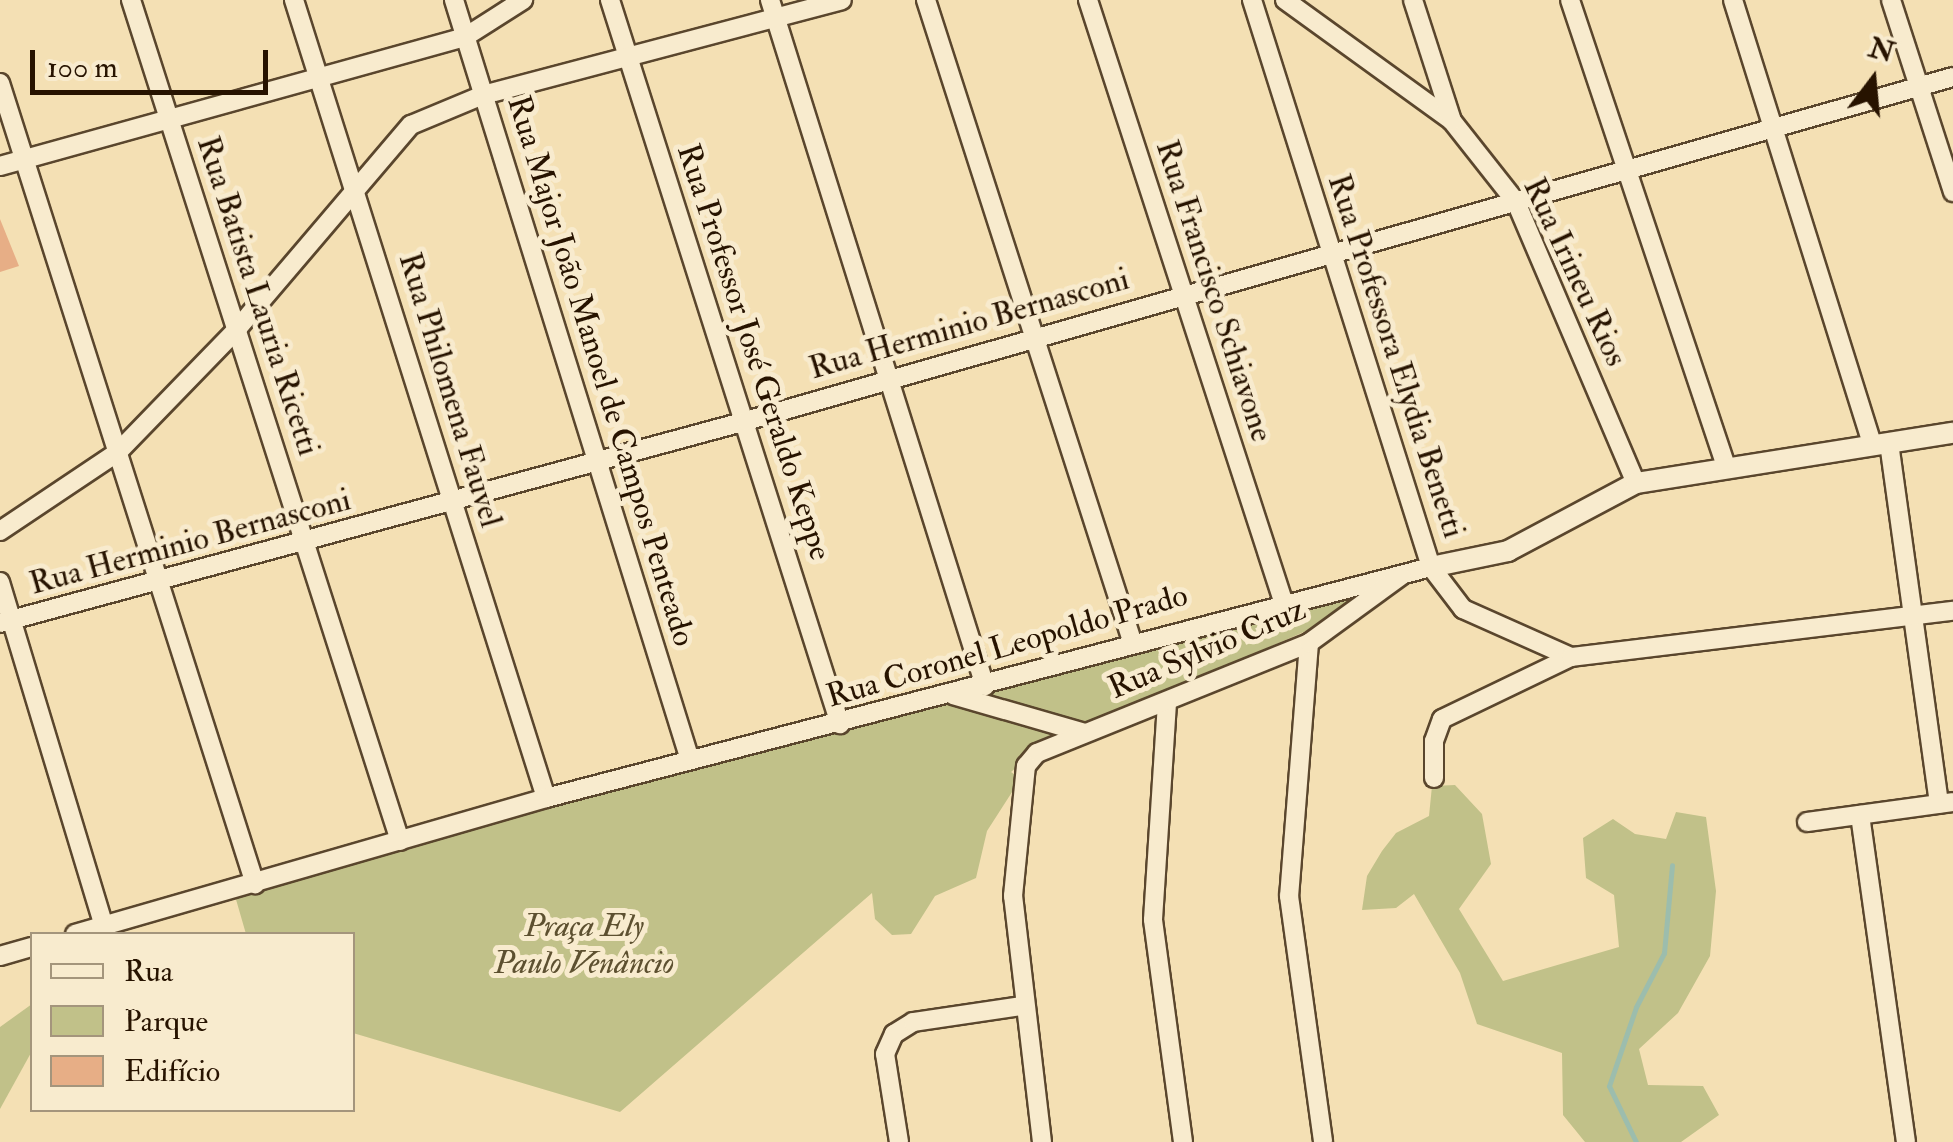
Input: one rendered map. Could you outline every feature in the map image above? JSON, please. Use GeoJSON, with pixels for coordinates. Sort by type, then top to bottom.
{"type":"FeatureCollection","features":[{"type":"Feature","properties":{"kind":"street","name":"Rua Batista Lauria Ricetti"},"geometry":{"type":"LineString","coordinates":[[131,0],[308,542],[400,840]]}},
{"type":"Feature","properties":{"kind":"street","name":"Rua Philomena Fauvel"},"geometry":{"type":"LineString","coordinates":[[294,0],[546,798]]}},
{"type":"Feature","properties":{"kind":"street","name":"Rua Major João Manoel de Campos Penteado"},"geometry":{"type":"LineString","coordinates":[[454,0],[690,760]]}},
{"type":"Feature","properties":{"kind":"street"},"geometry":{"type":"LineString","coordinates":[[0,166],[466,37],[523,0]]}},
{"type":"Feature","properties":{"kind":"street","name":"Rua Professor José Geraldo Keppe"},"geometry":{"type":"LineString","coordinates":[[610,0],[840,724]]}},
{"type":"Feature","properties":{"kind":"street"},"geometry":{"type":"LineString","coordinates":[[0,531],[118,452],[238,328],[355,185],[411,125],[484,95],[628,58],[773,9],[842,0]]}},
{"type":"Feature","properties":{"kind":"street"},"geometry":{"type":"LineString","coordinates":[[926,0],[1132,641]]}},
{"type":"Feature","properties":{"kind":"street","name":"Rua Francisco Schiavone"},"geometry":{"type":"LineString","coordinates":[[1088,0],[1283,601]]}},
{"type":"Feature","properties":{"kind":"street","name":"Rua Professora Elydia Benetti"},"geometry":{"type":"LineString","coordinates":[[1252,0],[1431,567],[1463,609],[1571,656]]}},
{"type":"Feature","properties":{"kind":"street","name":"Rua Irineu Rios"},"geometry":{"type":"LineString","coordinates":[[1285,0],[1452,121],[1516,202],[1636,483]]}},
{"type":"Feature","properties":{"kind":"street"},"geometry":{"type":"LineString","coordinates":[[1413,0],[1452,121]]}},
{"type":"Feature","properties":{"kind":"street"},"geometry":{"type":"LineString","coordinates":[[1570,0],[1726,467]]}},
{"type":"Feature","properties":{"kind":"street"},"geometry":{"type":"LineString","coordinates":[[1733,0],[1881,444],[1946,803],[1807,822]]}},
{"type":"Feature","properties":{"kind":"street"},"geometry":{"type":"LineString","coordinates":[[1891,0],[1953,192]]}},
{"type":"Feature","properties":{"kind":"street"},"geometry":{"type":"LineString","coordinates":[[773,9],[985,686]]}},
{"type":"Feature","properties":{"kind":"street","name":"Rua Herminio Bernasconi"},"geometry":{"type":"LineString","coordinates":[[6,622],[160,584],[746,421],[886,377],[1953,77]]}},
{"type":"Feature","properties":{"kind":"street"},"geometry":{"type":"LineString","coordinates":[[0,84],[254,884]]}},
{"type":"Feature","properties":{"kind":"street","name":"Rua Coronel Leopoldo Prado"},"geometry":{"type":"LineString","coordinates":[[82,932],[546,798],[952,695],[1132,641],[1283,601],[1508,551],[1636,483],[1953,434]]}},
{"type":"Feature","properties":{"kind":"street","name":"Rua Sylvio Cruz"},"geometry":{"type":"LineString","coordinates":[[1022,1006],[1013,896],[1026,766],[1038,753],[1309,643],[1406,572]]}},
{"type":"Feature","properties":{"kind":"street"},"geometry":{"type":"LineString","coordinates":[[0,582],[6,622],[104,926]]}},
{"type":"Feature","properties":{"kind":"street"},"geometry":{"type":"LineString","coordinates":[[1434,778],[1434,741],[1442,718],[1571,656],[1953,611]]}},
{"type":"Feature","properties":{"kind":"street"},"geometry":{"type":"LineString","coordinates":[[1309,643],[1289,896],[1323,1142]]}},
{"type":"Feature","properties":{"kind":"street"},"geometry":{"type":"LineString","coordinates":[[952,695],[1085,733]]}},
{"type":"Feature","properties":{"kind":"street"},"geometry":{"type":"LineString","coordinates":[[1167,703],[1153,920],[1183,1142]]}},
{"type":"Feature","properties":{"kind":"street"},"geometry":{"type":"LineString","coordinates":[[1860,815],[1906,1142]]}},
{"type":"Feature","properties":{"kind":"street"},"geometry":{"type":"LineString","coordinates":[[0,956],[30,948]]}},
{"type":"Feature","properties":{"kind":"street"},"geometry":{"type":"LineString","coordinates":[[900,1142],[885,1054],[894,1034],[913,1022],[1022,1006],[1042,1142]]}},
{"type":"Feature","properties":{"kind":"green space","name":"Praça Ely Paulo Venâncio"},"geometry":{"type":"Polygon","coordinates":[[[1356,598],[1345,614],[1040,747],[1011,772],[1018,777],[987,831],[976,878],[935,896],[911,934],[892,935],[875,919],[872,893],[620,1112],[355,1034],[355,932],[245,932],[235,896],[547,800],[1356,598]]]}},
{"type":"Feature","properties":{"kind":"green space"},"geometry":{"type":"Polygon","coordinates":[[[1455,785],[1482,814],[1491,864],[1459,909],[1503,981],[1619,947],[1614,895],[1586,878],[1583,838],[1613,819],[1635,834],[1666,839],[1676,812],[1706,817],[1716,891],[1710,956],[1678,1013],[1639,1049],[1648,1085],[1703,1086],[1719,1115],[1681,1142],[1585,1142],[1563,1115],[1562,1053],[1477,1024],[1460,973],[1414,894],[1396,908],[1362,910],[1367,876],[1382,851],[1396,833],[1429,816],[1432,786],[1455,785]]]}},
{"type":"Feature","properties":{"kind":"green space"},"geometry":{"type":"Polygon","coordinates":[[[30,1005],[30,1055],[0,1109],[0,1027],[30,1005]]]}},
{"type":"Feature","properties":{"kind":"building"},"geometry":{"type":"Polygon","coordinates":[[[0,219],[19,266],[0,272],[0,219]]]}},
{"type":"Feature","properties":{"kind":"waterway"},"geometry":{"type":"LineString","coordinates":[[1636,1142],[1609,1086],[1636,1007],[1664,953],[1672,865]]}}]}
